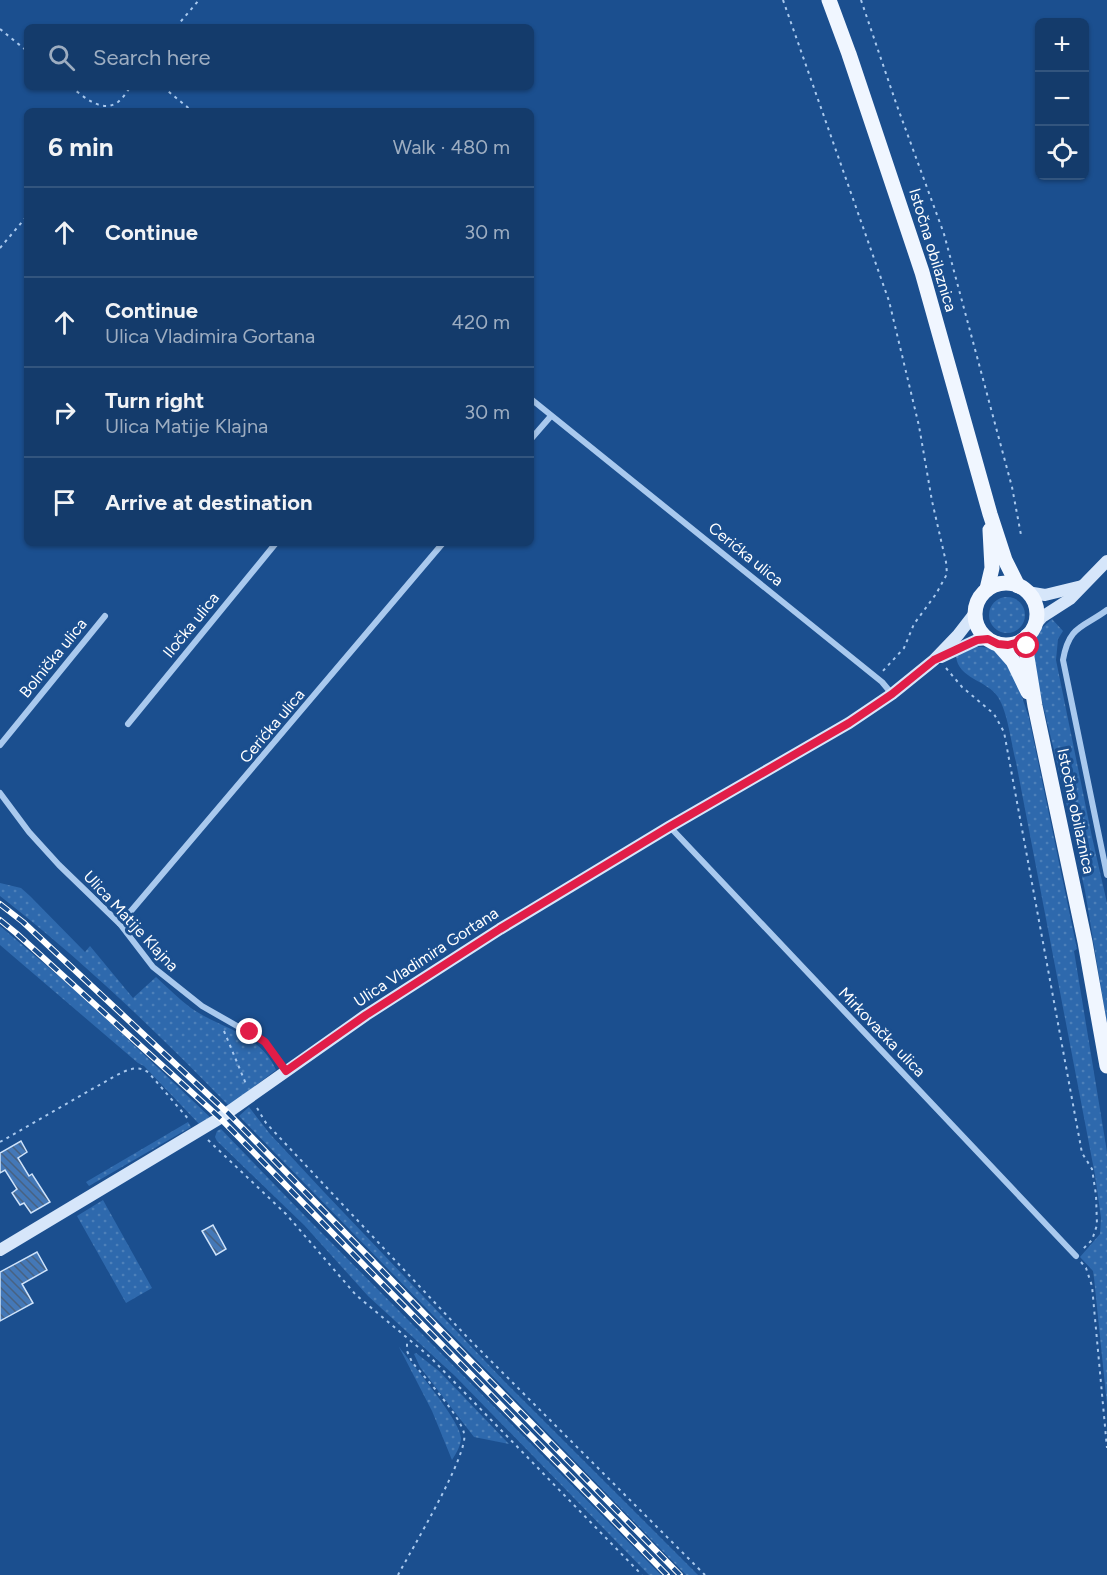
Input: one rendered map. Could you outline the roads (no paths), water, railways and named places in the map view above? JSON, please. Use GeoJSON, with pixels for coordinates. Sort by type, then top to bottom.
{"type":"FeatureCollection","features":[{"type":"Feature","properties":{"kind":"main road","name":"Istočna obilaznica"},"geometry":{"type":"LineString","coordinates":[[829,0],[857,76],[922,273],[990,513],[1008,567],[1022,589]]}},
{"type":"Feature","properties":{"kind":"main road","name":"Istočna obilaznica"},"geometry":{"type":"LineString","coordinates":[[987,590],[992,568],[990,513]]}},
{"type":"Feature","properties":{"kind":"main road"},"geometry":{"type":"LineString","coordinates":[[1083,586],[1045,594],[1007,583],[997,585],[987,590],[977,604],[976,623],[981,632],[993,642],[1008,645],[1019,642],[1042,616],[1070,599],[1083,586],[1107,561]]}},
{"type":"Feature","properties":{"kind":"main road"},"geometry":{"type":"LineString","coordinates":[[1022,589],[1036,607],[1031,631]]}},
{"type":"Feature","properties":{"kind":"main road","name":"Ulica Vladimira Gortana"},"geometry":{"type":"LineString","coordinates":[[0,1250],[199,1131],[366,1015],[490,935],[669,827],[849,723],[892,694],[934,660],[975,613]]}},
{"type":"Feature","properties":{"kind":"main road","name":"Istočna obilaznica"},"geometry":{"type":"LineString","coordinates":[[1031,631],[1028,657],[1035,706],[1085,942],[1107,1065]]}},
{"type":"Feature","properties":{"kind":"main road","name":"Ulica Vladimira Gortana"},"geometry":{"type":"LineString","coordinates":[[934,660],[977,640],[993,642]]}},
{"type":"Feature","properties":{"kind":"main road","name":"Istočna obilaznica"},"geometry":{"type":"LineString","coordinates":[[993,642],[1006,651],[1013,661],[1035,706]]}},
{"type":"Feature","properties":{"kind":"street","name":"Cerićka ulica"},"geometry":{"type":"LineString","coordinates":[[534,402],[877,678],[892,694]]}},
{"type":"Feature","properties":{"kind":"street"},"geometry":{"type":"LineString","coordinates":[[534,436],[551,416]]}},
{"type":"Feature","properties":{"kind":"street","name":"Iločka ulica"},"geometry":{"type":"LineString","coordinates":[[128,724],[274,546]]}},
{"type":"Feature","properties":{"kind":"street","name":"Cerićka ulica"},"geometry":{"type":"LineString","coordinates":[[120,924],[440,546]]}},
{"type":"Feature","properties":{"kind":"street"},"geometry":{"type":"LineString","coordinates":[[1107,609],[1079,627],[1066,642],[1063,660],[1107,875]]}},
{"type":"Feature","properties":{"kind":"street","name":"Bolnička ulica"},"geometry":{"type":"LineString","coordinates":[[0,745],[105,616]]}},
{"type":"Feature","properties":{"kind":"street","name":"Ulica Matije Klajna"},"geometry":{"type":"LineString","coordinates":[[0,793],[29,832],[58,865],[120,924],[153,966],[174,985],[265,1042],[286,1071]]}},
{"type":"Feature","properties":{"kind":"street","name":"Mirkovačka ulica"},"geometry":{"type":"LineString","coordinates":[[669,827],[1076,1256]]}},
{"type":"Feature","properties":{"kind":"railway"},"geometry":{"type":"LineString","coordinates":[[0,904],[23,922],[228,1113],[680,1575]]}},
{"type":"Feature","properties":{"kind":"railway"},"geometry":{"type":"LineString","coordinates":[[0,920],[220,1118],[667,1575]]}}]}
